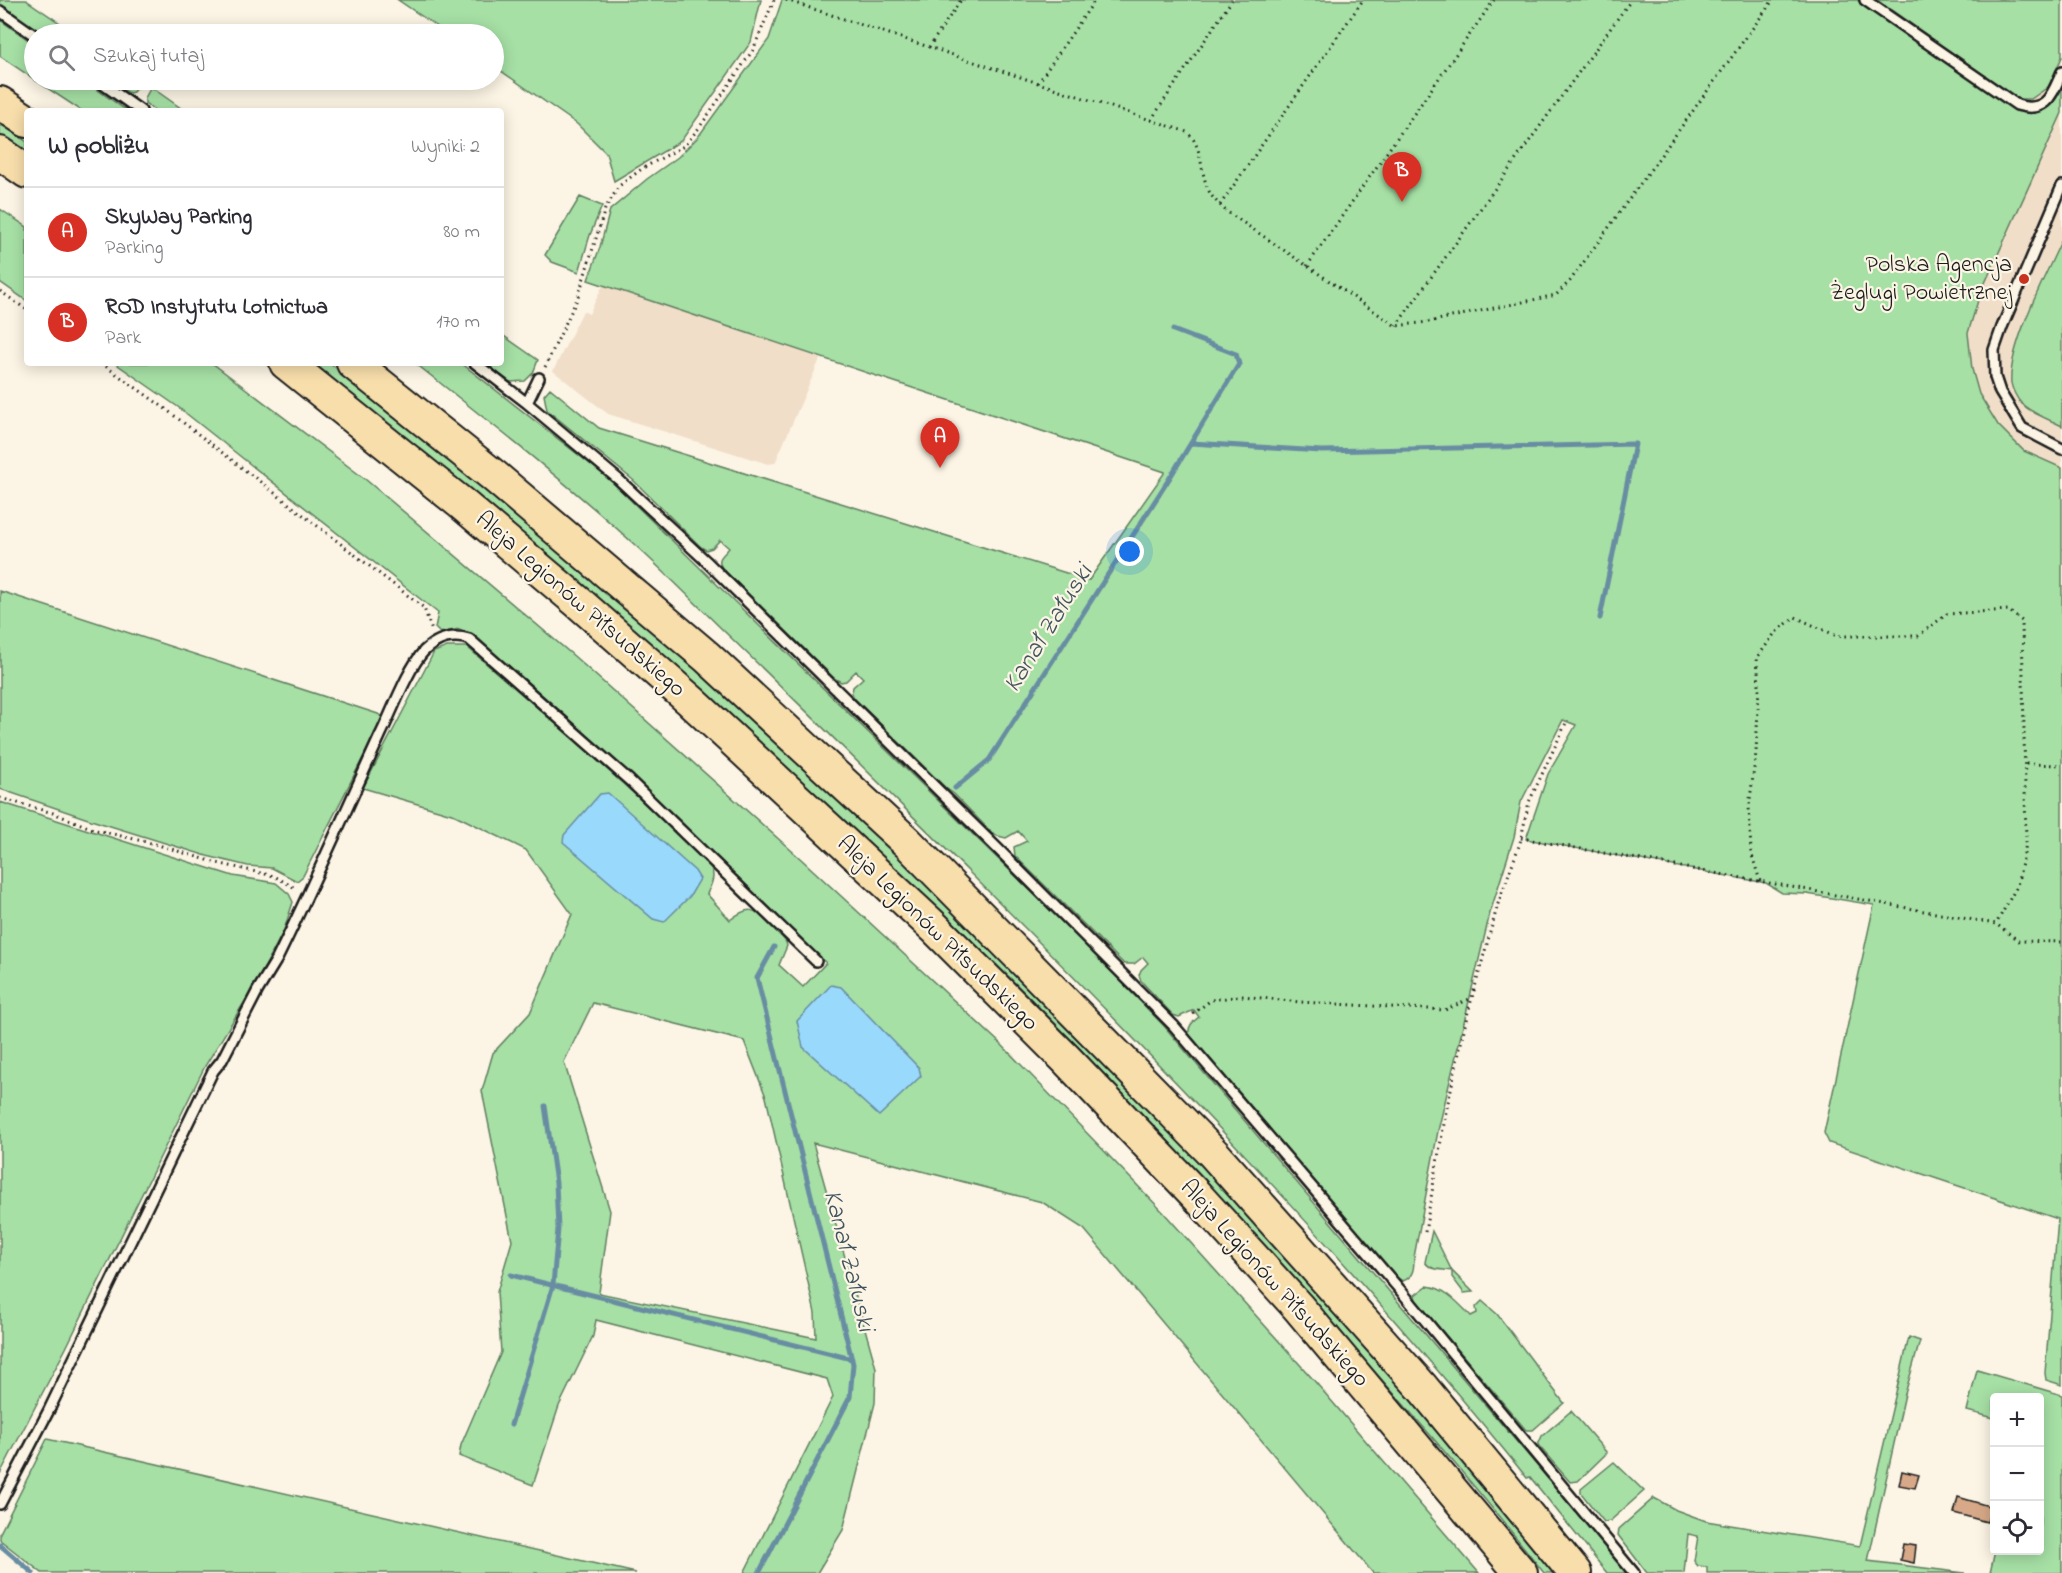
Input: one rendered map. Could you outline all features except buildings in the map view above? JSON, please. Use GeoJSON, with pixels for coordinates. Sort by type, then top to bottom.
{"type":"FeatureCollection","features":[{"type":"Feature","properties":{"kind":"highway"},"geometry":{"type":"LineString","coordinates":[[0,103],[24,119]]}},
{"type":"Feature","properties":{"kind":"highway"},"geometry":{"type":"LineString","coordinates":[[0,153],[24,170]]}},
{"type":"Feature","properties":{"kind":"highway","name":"Aleja Legionów Piłsudskiego"},"geometry":{"type":"LineString","coordinates":[[290,366],[462,504],[586,609],[691,701],[935,928],[1112,1106],[1275,1281],[1521,1573]]}},
{"type":"Feature","properties":{"kind":"highway","name":"Aleja Legionów Piłsudskiego"},"geometry":{"type":"LineString","coordinates":[[356,366],[494,476],[707,657],[908,843],[1214,1154],[1421,1386],[1575,1573]]}},
{"type":"Feature","properties":{"kind":"lane"},"geometry":{"type":"LineString","coordinates":[[1865,0],[2018,105],[2031,108],[2046,102],[2062,72]]}},
{"type":"Feature","properties":{"kind":"lane"},"geometry":{"type":"LineString","coordinates":[[0,11],[24,27]]}},
{"type":"Feature","properties":{"kind":"lane"},"geometry":{"type":"LineString","coordinates":[[111,90],[137,108]]}},
{"type":"Feature","properties":{"kind":"lane"},"geometry":{"type":"LineString","coordinates":[[2062,186],[2002,327],[1995,350],[1995,377],[2000,392],[2022,428],[2062,449]]}},
{"type":"Feature","properties":{"kind":"lane"},"geometry":{"type":"LineString","coordinates":[[479,366],[618,479],[706,561],[1174,1026],[1401,1291],[1634,1573]]}},
{"type":"Feature","properties":{"kind":"lane"},"geometry":{"type":"LineString","coordinates":[[527,403],[539,378]]}},
{"type":"Feature","properties":{"kind":"lane"},"geometry":{"type":"LineString","coordinates":[[0,1504],[49,1410],[213,1071],[222,1060],[258,990],[278,959],[399,696],[423,652],[435,643],[457,636],[470,639],[629,780],[816,961]]}},
{"type":"Feature","properties":{"kind":"path"},"geometry":{"type":"LineString","coordinates":[[539,378],[578,297],[605,208],[619,186],[644,168],[684,146],[699,128],[753,50],[774,0]]}},
{"type":"Feature","properties":{"kind":"path"},"geometry":{"type":"LineString","coordinates":[[786,0],[1187,132],[1194,137],[1210,194],[1226,211],[1396,326],[1428,322],[1556,296],[1570,281],[1773,0]]}},
{"type":"Feature","properties":{"kind":"path"},"geometry":{"type":"LineString","coordinates":[[929,47],[961,0]]}},
{"type":"Feature","properties":{"kind":"path"},"geometry":{"type":"LineString","coordinates":[[1038,83],[1095,0]]}},
{"type":"Feature","properties":{"kind":"path"},"geometry":{"type":"LineString","coordinates":[[1151,120],[1232,0]]}},
{"type":"Feature","properties":{"kind":"path"},"geometry":{"type":"LineString","coordinates":[[1220,205],[1363,0]]}},
{"type":"Feature","properties":{"kind":"path"},"geometry":{"type":"LineString","coordinates":[[1307,266],[1494,0]]}},
{"type":"Feature","properties":{"kind":"path"},"geometry":{"type":"LineString","coordinates":[[1396,326],[1631,0]]}},
{"type":"Feature","properties":{"kind":"path"},"geometry":{"type":"LineString","coordinates":[[0,291],[24,308]]}},
{"type":"Feature","properties":{"kind":"path"},"geometry":{"type":"LineString","coordinates":[[105,366],[172,414],[424,608],[435,643]]}},
{"type":"Feature","properties":{"kind":"path"},"geometry":{"type":"LineString","coordinates":[[1760,881],[1751,852],[1749,807],[1756,753],[1759,685],[1757,658],[1775,633],[1795,617],[1837,636],[1918,636],[1947,614],[2008,610],[2022,621],[2026,844],[2017,886],[1996,924]]}},
{"type":"Feature","properties":{"kind":"path"},"geometry":{"type":"LineString","coordinates":[[1425,1232],[1446,1112],[1472,998],[1498,903],[1521,838],[1528,802],[1566,723]]}},
{"type":"Feature","properties":{"kind":"path"},"geometry":{"type":"LineString","coordinates":[[2026,764],[2062,765]]}},
{"type":"Feature","properties":{"kind":"path"},"geometry":{"type":"LineString","coordinates":[[0,798],[53,813],[96,830],[274,876],[293,886],[307,899]]}},
{"type":"Feature","properties":{"kind":"path"},"geometry":{"type":"LineString","coordinates":[[1521,838],[1996,924],[2019,941],[2062,942]]}},
{"type":"Feature","properties":{"kind":"path"},"geometry":{"type":"LineString","coordinates":[[1193,1014],[1211,999],[1242,996],[1300,1002],[1445,1010],[1472,998]]}},
{"type":"Feature","properties":{"kind":"shaded area"},"geometry":{"type":"Polygon","coordinates":[[[1836,0],[2062,0],[2062,468],[2024,451],[1998,425],[1979,394],[1972,369],[1968,333],[1980,294],[1836,0]]]}},
{"type":"Feature","properties":{"kind":"shaded area"},"geometry":{"type":"Polygon","coordinates":[[[603,285],[821,357],[775,463],[768,464],[608,414],[553,371],[583,311],[589,314],[603,285]]]}},
{"type":"Feature","properties":{"kind":"green space"},"geometry":{"type":"Polygon","coordinates":[[[0,0],[26,0],[61,24],[26,24],[0,7],[0,0]]]}},
{"type":"Feature","properties":{"kind":"green space"},"geometry":{"type":"Polygon","coordinates":[[[398,0],[761,0],[751,42],[681,141],[614,181],[606,153],[577,124],[504,73],[504,24],[433,24],[398,0]]]}},
{"type":"Feature","properties":{"kind":"green space"},"geometry":{"type":"Polygon","coordinates":[[[782,0],[1857,0],[2006,104],[2018,109],[2028,112],[2042,110],[2052,99],[2062,79],[2062,113],[1980,294],[1968,333],[1972,369],[1979,394],[1998,425],[2024,451],[2062,468],[2062,1385],[2046,1380],[2045,1373],[2058,1219],[1829,1143],[1824,1133],[1874,905],[1807,894],[1782,893],[1766,883],[1526,839],[1548,774],[1576,725],[1563,720],[1521,802],[1514,837],[1490,913],[1438,1131],[1413,1271],[1403,1281],[1395,1277],[1189,1034],[1190,1026],[1199,1017],[1194,1010],[1179,1017],[1173,1015],[1141,981],[1139,975],[1148,963],[1143,957],[1134,964],[1124,964],[1015,856],[1014,847],[1027,841],[1018,831],[1006,838],[994,835],[854,698],[853,687],[863,678],[856,671],[846,681],[841,682],[834,678],[722,568],[720,559],[729,548],[720,540],[712,548],[706,550],[701,547],[633,480],[547,410],[544,395],[550,388],[599,428],[1089,580],[1165,472],[588,280],[610,210],[678,157],[698,137],[769,39],[782,0]]]}},
{"type":"Feature","properties":{"kind":"green space"},"geometry":{"type":"Polygon","coordinates":[[[1877,0],[2062,0],[2062,57],[2048,87],[2031,99],[2019,99],[1877,0]]]}},
{"type":"Feature","properties":{"kind":"green space"},"geometry":{"type":"Polygon","coordinates":[[[0,20],[24,37],[24,72],[0,56],[0,20]]]}},
{"type":"Feature","properties":{"kind":"green space"},"geometry":{"type":"Polygon","coordinates":[[[50,90],[98,90],[123,108],[77,108],[50,90]]]}},
{"type":"Feature","properties":{"kind":"green space"},"geometry":{"type":"Polygon","coordinates":[[[149,90],[155,90],[181,108],[152,108],[145,103],[149,90]]]}},
{"type":"Feature","properties":{"kind":"green space"},"geometry":{"type":"Polygon","coordinates":[[[0,123],[24,140],[24,152],[0,135],[0,123]]]}},
{"type":"Feature","properties":{"kind":"green space"},"geometry":{"type":"Polygon","coordinates":[[[580,197],[602,206],[579,272],[552,262],[545,255],[580,197]]]}},
{"type":"Feature","properties":{"kind":"green space"},"geometry":{"type":"Polygon","coordinates":[[[0,209],[24,225],[24,299],[0,282],[0,209]]]}},
{"type":"Feature","properties":{"kind":"green space"},"geometry":{"type":"Polygon","coordinates":[[[2062,239],[2062,426],[2025,407],[2016,396],[2011,383],[2015,350],[2038,291],[2062,239]]]}},
{"type":"Feature","properties":{"kind":"green space"},"geometry":{"type":"Polygon","coordinates":[[[504,336],[538,360],[533,373],[525,381],[510,382],[489,366],[504,366],[504,336]]]}},
{"type":"Feature","properties":{"kind":"green space"},"geometry":{"type":"Polygon","coordinates":[[[119,366],[216,366],[365,479],[575,657],[801,859],[1002,1045],[1164,1213],[1311,1377],[1479,1573],[1373,1573],[1084,1229],[1042,1202],[813,1143],[876,1368],[875,1403],[843,1530],[817,1573],[744,1573],[833,1397],[827,1379],[596,1320],[593,1336],[559,1406],[533,1485],[459,1456],[461,1445],[501,1352],[497,1292],[512,1241],[482,1091],[493,1053],[530,1013],[572,914],[526,850],[455,815],[363,788],[434,652],[447,647],[467,647],[577,742],[707,860],[713,877],[707,894],[730,920],[742,912],[751,910],[760,914],[786,942],[787,946],[779,965],[803,987],[826,963],[585,733],[473,634],[459,629],[440,633],[435,628],[438,613],[178,407],[119,366]],[[593,1003],[564,1062],[610,1211],[599,1293],[816,1338],[815,1313],[766,1097],[744,1041],[593,1003]]]}},
{"type":"Feature","properties":{"kind":"green space"},"geometry":{"type":"Polygon","coordinates":[[[315,366],[334,366],[637,617],[790,754],[939,896],[1085,1042],[1269,1239],[1435,1428],[1554,1573],[1544,1573],[1449,1457],[1253,1235],[1098,1067],[991,959],[725,711],[521,534],[315,366]]]}},
{"type":"Feature","properties":{"kind":"green space"},"geometry":{"type":"Polygon","coordinates":[[[419,366],[465,366],[608,478],[1082,941],[1165,1027],[1628,1573],[1607,1573],[1530,1477],[1527,1478],[1461,1398],[1326,1243],[1114,1018],[969,872],[647,556],[499,430],[419,366]]]}},
{"type":"Feature","properties":{"kind":"green space"},"geometry":{"type":"Polygon","coordinates":[[[0,591],[378,714],[383,718],[303,876],[297,881],[272,868],[248,866],[207,856],[0,789],[0,591]]]}},
{"type":"Feature","properties":{"kind":"green space"},"geometry":{"type":"Polygon","coordinates":[[[0,802],[233,876],[276,883],[289,894],[293,902],[284,930],[258,980],[205,1066],[66,1348],[0,1474],[0,802]]]}},
{"type":"Feature","properties":{"kind":"green space"},"geometry":{"type":"Polygon","coordinates":[[[1432,1231],[1452,1271],[1434,1268],[1425,1262],[1432,1231]]]}},
{"type":"Feature","properties":{"kind":"green space"},"geometry":{"type":"Polygon","coordinates":[[[1452,1271],[1473,1292],[1464,1293],[1452,1277],[1452,1271]]]}},
{"type":"Feature","properties":{"kind":"green space"},"geometry":{"type":"Polygon","coordinates":[[[1427,1286],[1446,1293],[1471,1316],[1477,1313],[1476,1307],[1482,1301],[1497,1314],[1564,1403],[1533,1430],[1526,1430],[1416,1300],[1415,1295],[1427,1286]]]}},
{"type":"Feature","properties":{"kind":"green space"},"geometry":{"type":"Polygon","coordinates":[[[1909,1337],[1920,1341],[1905,1394],[1868,1561],[1965,1573],[1707,1573],[1707,1567],[1698,1566],[1694,1561],[1698,1536],[1688,1534],[1684,1573],[1647,1573],[1618,1535],[1619,1529],[1654,1498],[1676,1510],[1706,1521],[1860,1546],[1909,1337]]]}},
{"type":"Feature","properties":{"kind":"green space"},"geometry":{"type":"Polygon","coordinates":[[[1977,1370],[2062,1395],[2062,1573],[1990,1573],[1994,1555],[2044,1555],[2044,1393],[1990,1393],[1990,1417],[1967,1411],[1977,1370]]]}},
{"type":"Feature","properties":{"kind":"green space"},"geometry":{"type":"Polygon","coordinates":[[[1571,1411],[1607,1453],[1578,1481],[1570,1482],[1538,1445],[1542,1436],[1571,1411]]]}},
{"type":"Feature","properties":{"kind":"green space"},"geometry":{"type":"Polygon","coordinates":[[[47,1439],[636,1573],[42,1573],[0,1540],[0,1533],[47,1439]]]}},
{"type":"Feature","properties":{"kind":"green space"},"geometry":{"type":"Polygon","coordinates":[[[1614,1462],[1644,1491],[1610,1521],[1604,1522],[1581,1493],[1581,1489],[1614,1462]]]}},
{"type":"Feature","properties":{"kind":"water"},"geometry":{"type":"Polygon","coordinates":[[[608,793],[695,871],[700,879],[690,896],[664,922],[653,919],[563,842],[564,835],[600,794],[608,793]]]}},
{"type":"Feature","properties":{"kind":"water"},"geometry":{"type":"Polygon","coordinates":[[[831,985],[841,987],[919,1068],[921,1076],[879,1116],[803,1047],[797,1021],[831,985]]]}},
{"type":"Feature","properties":{"kind":"waterway","name":"Kanał Załuski"},"geometry":{"type":"LineString","coordinates":[[955,788],[989,760],[1169,479],[1239,364],[1236,354],[1173,330]]}},
{"type":"Feature","properties":{"kind":"waterway"},"geometry":{"type":"LineString","coordinates":[[1191,443],[1322,451],[1635,444],[1600,618]]}},
{"type":"Feature","properties":{"kind":"waterway","name":"Kanał Załuski"},"geometry":{"type":"LineString","coordinates":[[759,1573],[850,1397],[853,1364],[757,978],[774,947]]}},
{"type":"Feature","properties":{"kind":"waterway"},"geometry":{"type":"LineString","coordinates":[[511,1425],[553,1285],[558,1229],[556,1183],[545,1106]]}},
{"type":"Feature","properties":{"kind":"waterway"},"geometry":{"type":"LineString","coordinates":[[511,1275],[852,1359]]}},
{"type":"Feature","properties":{"kind":"waterway"},"geometry":{"type":"LineString","coordinates":[[0,1545],[33,1573]]}},
{"type":"Feature","properties":{"kind":"place","name":"ROD Instytutu Lotnictwa"},"geometry":{"type":"Point","coordinates":[1402,202]}},
{"type":"Feature","properties":{"kind":"place","name":"Polska Agencja Żeglugi Powietrznej"},"geometry":{"type":"Point","coordinates":[2024,279]}},
{"type":"Feature","properties":{"kind":"place","name":"SkyWay Parking"},"geometry":{"type":"Point","coordinates":[940,468]}}]}
